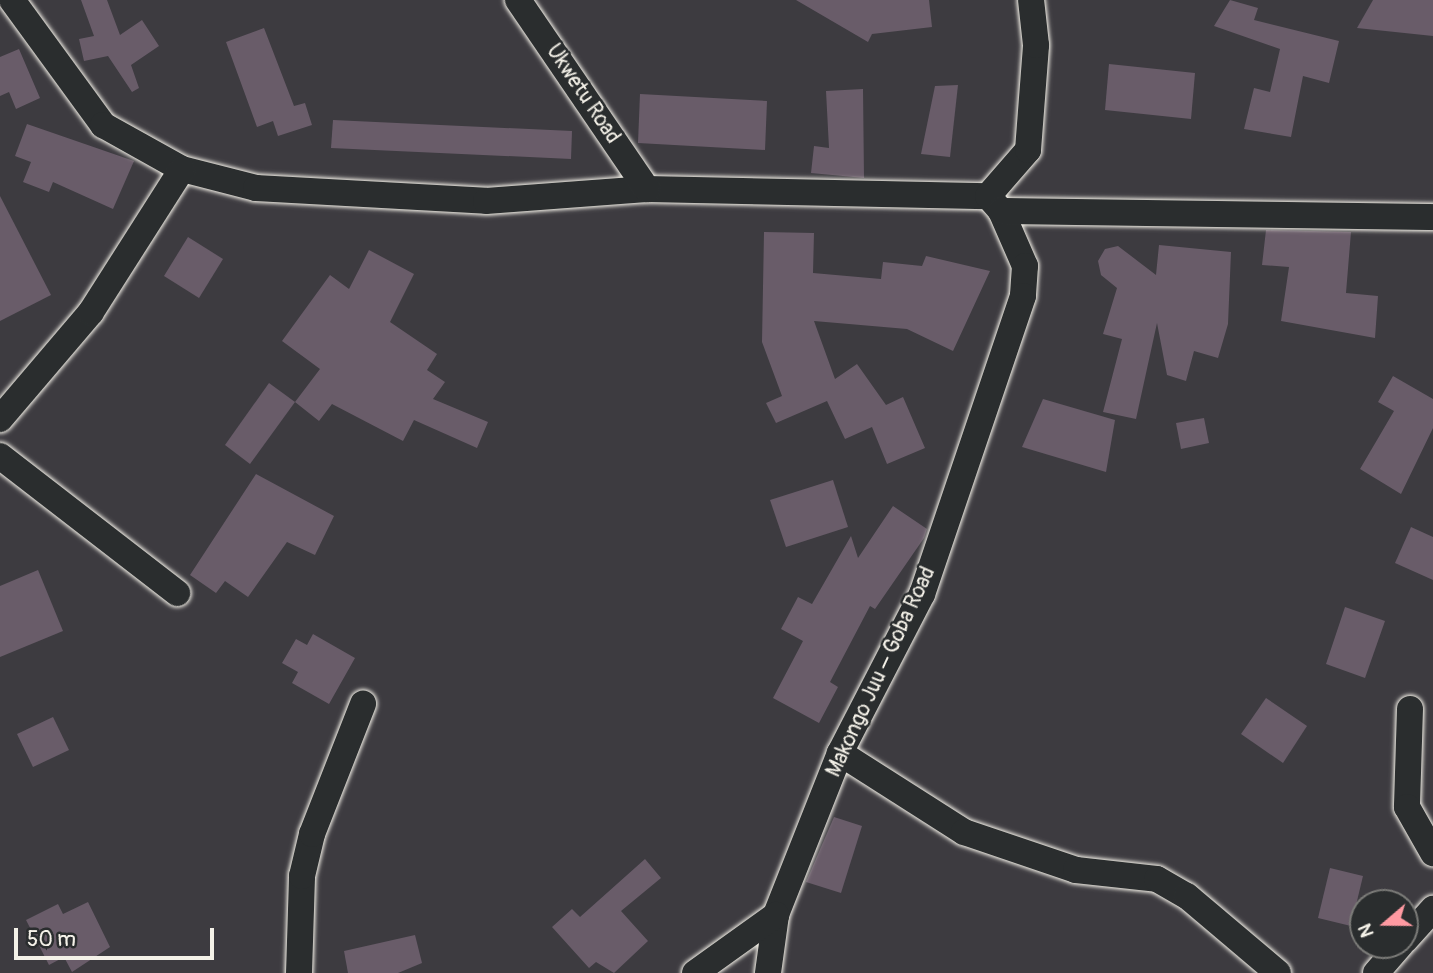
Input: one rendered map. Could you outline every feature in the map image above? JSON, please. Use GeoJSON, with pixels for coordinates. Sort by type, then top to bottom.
{"type":"FeatureCollection","features":[{"type":"Feature","properties":{"kind":"street"},"geometry":{"type":"LineString","coordinates":[[12,0],[103,125],[182,169],[256,188],[486,201],[647,189],[995,204],[1433,213]]}},
{"type":"Feature","properties":{"kind":"street","name":"Ukwetu Road"},"geometry":{"type":"LineString","coordinates":[[518,0],[647,189]]}},
{"type":"Feature","properties":{"kind":"street"},"geometry":{"type":"LineString","coordinates":[[995,204],[1028,149],[1036,46],[1031,0]]}},
{"type":"Feature","properties":{"kind":"street"},"geometry":{"type":"LineString","coordinates":[[0,419],[91,312],[182,169]]}},
{"type":"Feature","properties":{"kind":"street","name":"Makongo Juu – Goba Road"},"geometry":{"type":"LineString","coordinates":[[768,973],[776,915],[839,753],[922,594],[1023,296],[1025,266],[995,204]]}},
{"type":"Feature","properties":{"kind":"street"},"geometry":{"type":"LineString","coordinates":[[0,456],[177,593]]}},
{"type":"Feature","properties":{"kind":"street"},"geometry":{"type":"LineString","coordinates":[[299,973],[302,876],[312,834],[363,704]]}},
{"type":"Feature","properties":{"kind":"street"},"geometry":{"type":"LineString","coordinates":[[1410,709],[1407,807],[1433,853]]}},
{"type":"Feature","properties":{"kind":"street"},"geometry":{"type":"LineString","coordinates":[[839,753],[964,832],[1076,870],[1157,879],[1187,896],[1278,973]]}},
{"type":"Feature","properties":{"kind":"street"},"geometry":{"type":"LineString","coordinates":[[1419,924],[1433,909]]}},
{"type":"Feature","properties":{"kind":"street"},"geometry":{"type":"LineString","coordinates":[[695,973],[776,915]]}},
{"type":"Feature","properties":{"kind":"street"},"geometry":{"type":"LineString","coordinates":[[1377,973],[1388,959]]}},
{"type":"Feature","properties":{"kind":"building"},"geometry":{"type":"Polygon","coordinates":[[[81,0],[107,0],[120,35],[142,20],[159,46],[131,65],[139,88],[132,92],[108,56],[84,61],[79,39],[94,36],[81,0]]]}},
{"type":"Feature","properties":{"kind":"building"},"geometry":{"type":"Polygon","coordinates":[[[796,0],[929,0],[932,27],[872,34],[868,42],[796,0]]]}},
{"type":"Feature","properties":{"kind":"building"},"geometry":{"type":"Polygon","coordinates":[[[1230,0],[1258,8],[1254,20],[1339,41],[1329,83],[1303,76],[1291,137],[1244,129],[1254,88],[1270,92],[1280,49],[1214,26],[1230,0]]]}},
{"type":"Feature","properties":{"kind":"building"},"geometry":{"type":"Polygon","coordinates":[[[1373,0],[1433,0],[1433,36],[1357,28],[1373,0]]]}},
{"type":"Feature","properties":{"kind":"building"},"geometry":{"type":"Polygon","coordinates":[[[264,28],[294,106],[305,103],[312,125],[278,136],[273,121],[257,127],[226,42],[264,28]]]}},
{"type":"Feature","properties":{"kind":"building"},"geometry":{"type":"Polygon","coordinates":[[[19,49],[40,98],[16,109],[9,92],[0,96],[0,57],[19,49]]]}},
{"type":"Feature","properties":{"kind":"building"},"geometry":{"type":"Polygon","coordinates":[[[1109,64],[1195,73],[1191,119],[1105,110],[1109,64]]]}},
{"type":"Feature","properties":{"kind":"building"},"geometry":{"type":"Polygon","coordinates":[[[958,85],[950,157],[921,154],[935,86],[958,85]]]}},
{"type":"Feature","properties":{"kind":"building"},"geometry":{"type":"Polygon","coordinates":[[[863,89],[864,178],[811,173],[814,146],[829,148],[826,91],[863,89]]]}},
{"type":"Feature","properties":{"kind":"building"},"geometry":{"type":"Polygon","coordinates":[[[640,94],[767,101],[765,150],[638,143],[640,94]]]}},
{"type":"Feature","properties":{"kind":"building"},"geometry":{"type":"Polygon","coordinates":[[[333,120],[572,131],[571,159],[331,148],[333,120]]]}},
{"type":"Feature","properties":{"kind":"building"},"geometry":{"type":"Polygon","coordinates":[[[27,124],[134,161],[113,209],[53,182],[49,192],[23,182],[31,162],[15,156],[27,124]]]}},
{"type":"Feature","properties":{"kind":"building"},"geometry":{"type":"Polygon","coordinates":[[[0,196],[51,295],[0,321],[0,196]]]}},
{"type":"Feature","properties":{"kind":"building"},"geometry":{"type":"Polygon","coordinates":[[[1266,230],[1351,232],[1346,293],[1378,296],[1375,338],[1281,321],[1289,267],[1262,265],[1266,230]]]}},
{"type":"Feature","properties":{"kind":"building"},"geometry":{"type":"Polygon","coordinates":[[[764,232],[814,233],[813,273],[881,279],[883,262],[922,266],[926,256],[990,271],[953,351],[907,329],[814,321],[835,379],[857,364],[886,405],[903,397],[925,448],[887,464],[872,427],[845,439],[827,401],[776,423],[766,403],[782,396],[762,342],[764,232]]]}},
{"type":"Feature","properties":{"kind":"building"},"geometry":{"type":"Polygon","coordinates":[[[188,237],[223,259],[199,298],[164,276],[188,237]]]}},
{"type":"Feature","properties":{"kind":"building"},"geometry":{"type":"Polygon","coordinates":[[[1159,245],[1231,252],[1228,324],[1218,358],[1194,351],[1186,381],[1167,375],[1157,323],[1136,419],[1103,412],[1122,339],[1103,334],[1117,288],[1101,275],[1098,261],[1105,249],[1118,246],[1156,275],[1159,245]]]}},
{"type":"Feature","properties":{"kind":"building"},"geometry":{"type":"Polygon","coordinates":[[[369,250],[414,274],[390,322],[437,354],[427,370],[445,382],[433,399],[488,422],[477,448],[414,420],[403,441],[332,404],[319,421],[295,402],[320,369],[282,341],[330,275],[349,289],[369,250]]]}},
{"type":"Feature","properties":{"kind":"building"},"geometry":{"type":"Polygon","coordinates":[[[1393,376],[1433,399],[1433,428],[1401,494],[1360,469],[1394,411],[1378,402],[1393,376]]]}},
{"type":"Feature","properties":{"kind":"building"},"geometry":{"type":"Polygon","coordinates":[[[269,383],[295,402],[250,464],[225,445],[269,383]]]}},
{"type":"Feature","properties":{"kind":"building"},"geometry":{"type":"Polygon","coordinates":[[[1043,399],[1115,420],[1106,472],[1022,447],[1043,399]]]}},
{"type":"Feature","properties":{"kind":"building"},"geometry":{"type":"Polygon","coordinates":[[[1204,418],[1209,443],[1181,449],[1176,423],[1204,418]]]}},
{"type":"Feature","properties":{"kind":"building"},"geometry":{"type":"Polygon","coordinates":[[[256,474],[334,516],[315,555],[287,542],[248,597],[225,581],[216,593],[190,575],[256,474]]]}},
{"type":"Feature","properties":{"kind":"building"},"geometry":{"type":"Polygon","coordinates":[[[833,480],[848,527],[786,547],[770,500],[833,480]]]}},
{"type":"Feature","properties":{"kind":"building"},"geometry":{"type":"Polygon","coordinates":[[[893,506],[927,529],[924,538],[875,609],[870,606],[830,682],[838,687],[819,723],[773,698],[803,641],[781,629],[798,597],[812,604],[851,536],[858,558],[893,506]]]}},
{"type":"Feature","properties":{"kind":"building"},"geometry":{"type":"Polygon","coordinates":[[[1411,527],[1433,537],[1433,580],[1395,563],[1411,527]]]}},
{"type":"Feature","properties":{"kind":"building"},"geometry":{"type":"Polygon","coordinates":[[[38,570],[63,631],[0,657],[0,586],[38,570]]]}},
{"type":"Feature","properties":{"kind":"building"},"geometry":{"type":"Polygon","coordinates":[[[1345,607],[1385,621],[1365,678],[1326,664],[1345,607]]]}},
{"type":"Feature","properties":{"kind":"building"},"geometry":{"type":"Polygon","coordinates":[[[313,634],[355,658],[329,704],[292,683],[298,672],[282,663],[296,639],[307,645],[313,634]]]}},
{"type":"Feature","properties":{"kind":"building"},"geometry":{"type":"Polygon","coordinates":[[[1266,698],[1307,726],[1283,763],[1241,734],[1266,698]]]}},
{"type":"Feature","properties":{"kind":"building"},"geometry":{"type":"Polygon","coordinates":[[[53,717],[69,750],[33,767],[17,734],[53,717]]]}},
{"type":"Feature","properties":{"kind":"building"},"geometry":{"type":"Polygon","coordinates":[[[834,817],[862,826],[841,893],[806,882],[834,817]]]}},
{"type":"Feature","properties":{"kind":"building"},"geometry":{"type":"Polygon","coordinates":[[[645,859],[661,878],[621,911],[648,941],[614,973],[596,962],[589,968],[552,927],[572,909],[580,917],[645,859]]]}},
{"type":"Feature","properties":{"kind":"building"},"geometry":{"type":"Polygon","coordinates":[[[1330,868],[1363,876],[1360,889],[1349,889],[1349,926],[1318,918],[1330,868]]]}},
{"type":"Feature","properties":{"kind":"building"},"geometry":{"type":"Polygon","coordinates":[[[88,902],[110,947],[72,972],[64,957],[49,965],[26,920],[58,904],[63,914],[88,902]]]}},
{"type":"Feature","properties":{"kind":"building"},"geometry":{"type":"Polygon","coordinates":[[[415,935],[422,963],[398,973],[348,973],[344,951],[415,935]]]}}]}
